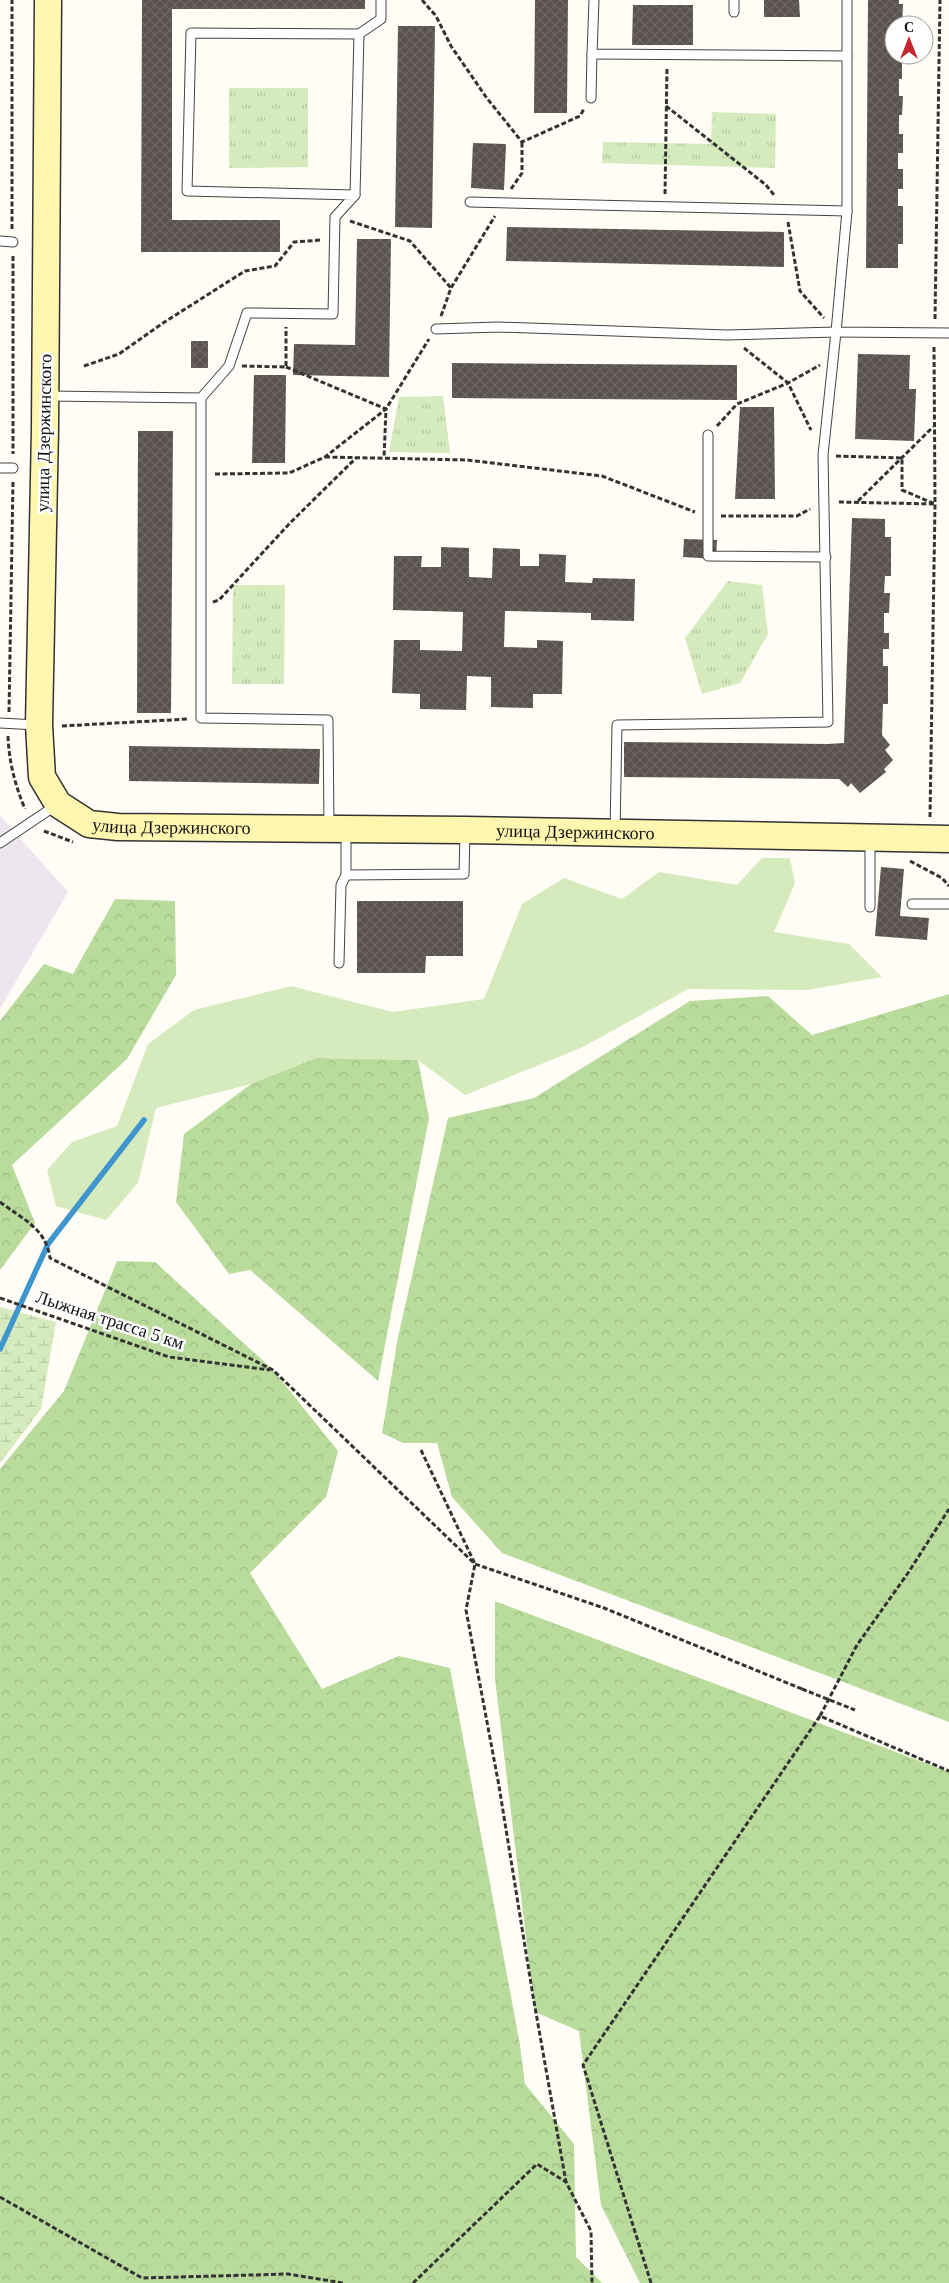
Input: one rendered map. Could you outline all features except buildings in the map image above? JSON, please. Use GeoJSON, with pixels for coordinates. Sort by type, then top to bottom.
{"type":"FeatureCollection","features":[{"type":"Feature","properties":{"kind":"main road","name":"улица Дзержинского"},"geometry":{"type":"LineString","coordinates":[[48,0],[45,396],[39,725],[42,776],[58,804],[89,824],[118,827],[465,830],[940,839]]}},
{"type":"Feature","properties":{"kind":"lane"},"geometry":{"type":"LineString","coordinates":[[355,195],[187,192],[191,33],[359,34],[381,19],[381,0]]}},
{"type":"Feature","properties":{"kind":"lane"},"geometry":{"type":"LineString","coordinates":[[591,98],[594,0]]}},
{"type":"Feature","properties":{"kind":"lane"},"geometry":{"type":"LineString","coordinates":[[734,0],[734,12]]}},
{"type":"Feature","properties":{"kind":"lane"},"geometry":{"type":"LineString","coordinates":[[615,833],[617,725],[828,722],[823,455],[835,357],[847,212],[846,0]]}},
{"type":"Feature","properties":{"kind":"lane"},"geometry":{"type":"LineString","coordinates":[[339,963],[341,885],[346,875],[338,829],[328,720],[201,718],[201,398],[228,366],[246,313],[333,314],[335,217],[355,195],[359,34]]}},
{"type":"Feature","properties":{"kind":"lane"},"geometry":{"type":"LineString","coordinates":[[592,54],[847,56]]}},
{"type":"Feature","properties":{"kind":"lane"},"geometry":{"type":"LineString","coordinates":[[470,202],[847,212]]}},
{"type":"Feature","properties":{"kind":"lane"},"geometry":{"type":"LineString","coordinates":[[0,241],[13,242]]}},
{"type":"Feature","properties":{"kind":"lane"},"geometry":{"type":"LineString","coordinates":[[436,329],[498,328],[727,335],[836,332],[949,333]]}},
{"type":"Feature","properties":{"kind":"lane"},"geometry":{"type":"LineString","coordinates":[[45,396],[201,398]]}},
{"type":"Feature","properties":{"kind":"lane"},"geometry":{"type":"LineString","coordinates":[[708,435],[706,516],[708,556],[826,558]]}},
{"type":"Feature","properties":{"kind":"lane"},"geometry":{"type":"LineString","coordinates":[[0,468],[13,468]]}},
{"type":"Feature","properties":{"kind":"lane"},"geometry":{"type":"LineString","coordinates":[[4,723],[39,725]]}},
{"type":"Feature","properties":{"kind":"lane"},"geometry":{"type":"LineString","coordinates":[[0,843],[58,804]]}},
{"type":"Feature","properties":{"kind":"lane"},"geometry":{"type":"LineString","coordinates":[[346,875],[464,874],[465,830]]}},
{"type":"Feature","properties":{"kind":"lane"},"geometry":{"type":"LineString","coordinates":[[870,837],[870,907]]}},
{"type":"Feature","properties":{"kind":"lane"},"geometry":{"type":"LineString","coordinates":[[912,904],[949,904]]}},
{"type":"Feature","properties":{"kind":"path"},"geometry":{"type":"LineString","coordinates":[[4,723],[13,468],[12,0]]}},
{"type":"Feature","properties":{"kind":"path"},"geometry":{"type":"LineString","coordinates":[[202,474],[289,473],[325,457],[386,409],[436,329],[451,288],[502,203],[522,174],[522,142],[486,97],[451,46],[436,16],[422,0]]}},
{"type":"Feature","properties":{"kind":"path"},"geometry":{"type":"LineString","coordinates":[[940,0],[933,427],[940,839]]}},
{"type":"Feature","properties":{"kind":"path"},"geometry":{"type":"LineString","coordinates":[[665,207],[667,55]]}},
{"type":"Feature","properties":{"kind":"path"},"geometry":{"type":"LineString","coordinates":[[522,142],[580,116],[591,98]]}},
{"type":"Feature","properties":{"kind":"path"},"geometry":{"type":"LineString","coordinates":[[335,217],[371,226],[410,241],[451,288]]}},
{"type":"Feature","properties":{"kind":"path"},"geometry":{"type":"LineString","coordinates":[[84,366],[119,354],[163,323],[245,271],[275,266],[294,242],[335,238]]}},
{"type":"Feature","properties":{"kind":"path"},"geometry":{"type":"LineString","coordinates":[[286,313],[286,367]]}},
{"type":"Feature","properties":{"kind":"path"},"geometry":{"type":"LineString","coordinates":[[727,335],[788,383]]}},
{"type":"Feature","properties":{"kind":"path"},"geometry":{"type":"LineString","coordinates":[[708,435],[737,404],[788,383],[835,357]]}},
{"type":"Feature","properties":{"kind":"path"},"geometry":{"type":"LineString","coordinates":[[228,366],[286,367],[386,409]]}},
{"type":"Feature","properties":{"kind":"path"},"geometry":{"type":"LineString","coordinates":[[384,458],[386,409]]}},
{"type":"Feature","properties":{"kind":"path"},"geometry":{"type":"LineString","coordinates":[[858,501],[933,427]]}},
{"type":"Feature","properties":{"kind":"path"},"geometry":{"type":"LineString","coordinates":[[325,457],[467,460],[602,476],[681,508],[706,516]]}},
{"type":"Feature","properties":{"kind":"path"},"geometry":{"type":"LineString","coordinates":[[202,606],[219,600],[290,523],[357,458]]}},
{"type":"Feature","properties":{"kind":"path"},"geometry":{"type":"LineString","coordinates":[[39,725],[74,727],[201,718]]}},
{"type":"Feature","properties":{"kind":"path"},"geometry":{"type":"LineString","coordinates":[[0,1202],[40,1232],[48,1244],[50,1258],[273,1370],[475,1564],[604,1608],[855,1710]]}},
{"type":"Feature","properties":{"kind":"path","name":"Лыжная трасса 5 км"},"geometry":{"type":"LineString","coordinates":[[0,1298],[169,1357],[273,1370]]}},
{"type":"Feature","properties":{"kind":"path"},"geometry":{"type":"LineString","coordinates":[[421,1450],[475,1564],[466,1610],[499,1786],[533,1996],[566,2182],[591,2231],[592,2283]]}},
{"type":"Feature","properties":{"kind":"path"},"geometry":{"type":"LineString","coordinates":[[651,2283],[584,2066],[820,1716],[827,1699],[857,1645],[908,1572],[949,1508]]}},
{"type":"Feature","properties":{"kind":"path"},"geometry":{"type":"LineString","coordinates":[[820,1716],[949,1771]]}},
{"type":"Feature","properties":{"kind":"path"},"geometry":{"type":"LineString","coordinates":[[413,2283],[537,2164],[566,2182]]}},
{"type":"Feature","properties":{"kind":"path"},"geometry":{"type":"LineString","coordinates":[[0,2197],[142,2278],[288,2274],[343,2283]]}},
{"type":"Feature","properties":{"kind":"shaded area"},"geometry":{"type":"Polygon","coordinates":[[[0,816],[68,892],[1,1007],[0,1006],[0,816]]]}},
{"type":"Feature","properties":{"kind":"green space"},"geometry":{"type":"Polygon","coordinates":[[[229,88],[308,88],[308,167],[229,168],[229,88]]]}},
{"type":"Feature","properties":{"kind":"green space"},"geometry":{"type":"Polygon","coordinates":[[[712,112],[776,114],[775,168],[602,163],[603,142],[711,144],[712,112]]]}},
{"type":"Feature","properties":{"kind":"green space"},"geometry":{"type":"Polygon","coordinates":[[[443,396],[450,453],[389,452],[399,397],[443,396]]]}},
{"type":"Feature","properties":{"kind":"green space"},"geometry":{"type":"Polygon","coordinates":[[[728,581],[762,585],[768,634],[740,683],[702,694],[685,638],[728,581]]]}},
{"type":"Feature","properties":{"kind":"green space"},"geometry":{"type":"Polygon","coordinates":[[[233,585],[285,585],[284,684],[232,684],[233,585]]]}},
{"type":"Feature","properties":{"kind":"green space"},"geometry":{"type":"Polygon","coordinates":[[[762,858],[790,858],[795,883],[774,932],[849,944],[882,977],[807,990],[688,989],[583,1047],[465,1095],[418,1060],[316,1058],[251,1084],[156,1108],[138,1183],[106,1220],[56,1206],[47,1170],[72,1142],[117,1126],[148,1044],[194,1010],[291,986],[393,1012],[484,999],[522,904],[564,878],[622,899],[659,872],[737,885],[762,858]]]}},
{"type":"Feature","properties":{"kind":"green space"},"geometry":{"type":"Polygon","coordinates":[[[115,899],[175,901],[176,975],[127,1059],[12,1165],[35,1223],[0,1270],[0,1021],[44,964],[73,974],[115,899]]]}},
{"type":"Feature","properties":{"kind":"green space"},"geometry":{"type":"Polygon","coordinates":[[[949,994],[949,1722],[502,1553],[452,1497],[437,1443],[403,1443],[382,1433],[398,1337],[448,1118],[534,1098],[690,1001],[768,996],[812,1035],[949,994]]]}},
{"type":"Feature","properties":{"kind":"green space"},"geometry":{"type":"Polygon","coordinates":[[[316,1058],[418,1060],[429,1118],[378,1381],[250,1270],[229,1274],[176,1202],[184,1134],[251,1084],[316,1058]]]}},
{"type":"Feature","properties":{"kind":"green space"},"geometry":{"type":"Polygon","coordinates":[[[117,1261],[155,1262],[273,1370],[338,1451],[326,1497],[250,1573],[322,1689],[399,1656],[450,1668],[520,2045],[525,2084],[574,2144],[576,2257],[602,2283],[0,2283],[0,1469],[64,1391],[117,1261]]]}},
{"type":"Feature","properties":{"kind":"green space"},"geometry":{"type":"Polygon","coordinates":[[[0,1307],[56,1322],[41,1409],[0,1463],[0,1307]]]}},
{"type":"Feature","properties":{"kind":"green space"},"geometry":{"type":"Polygon","coordinates":[[[495,1601],[949,1772],[949,2283],[640,2283],[601,2205],[579,2031],[535,2012],[495,1679],[495,1601]]]}},
{"type":"Feature","properties":{"kind":"waterway"},"geometry":{"type":"LineString","coordinates":[[0,1349],[48,1244],[144,1120]]}}]}
